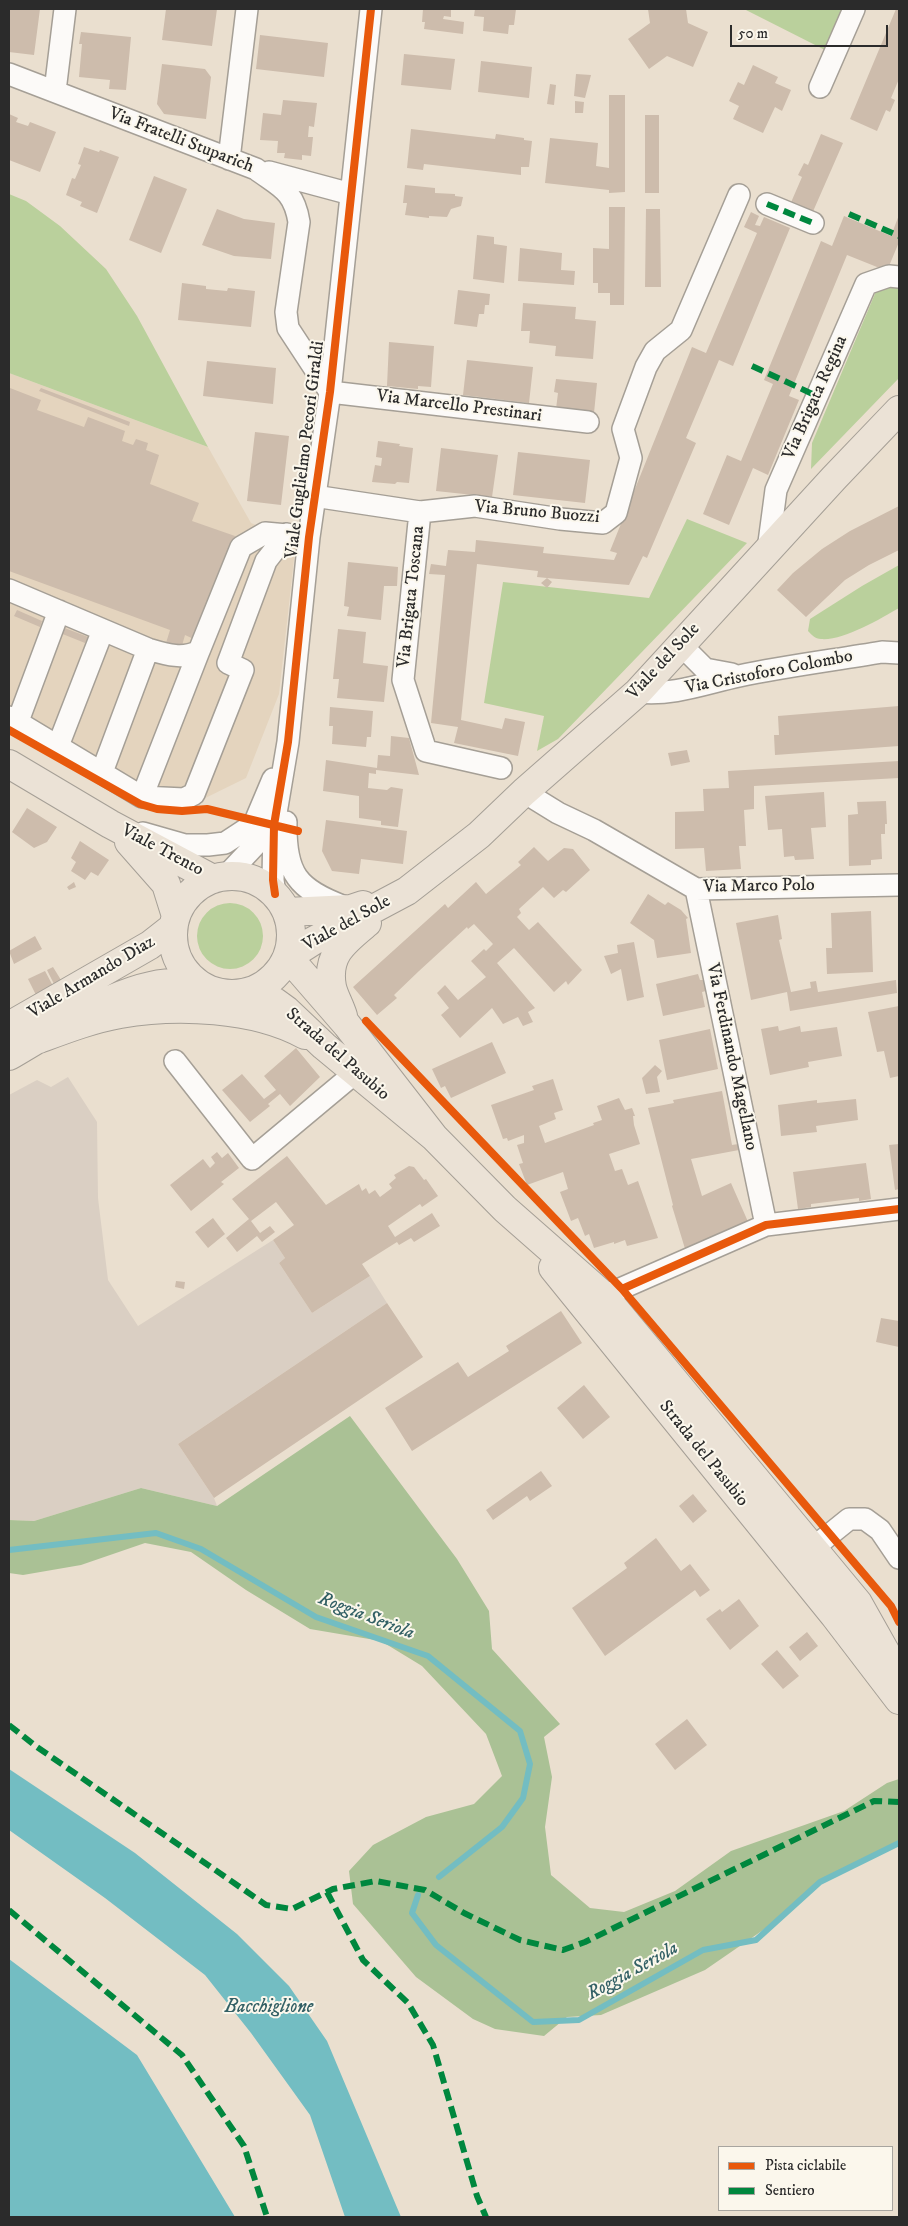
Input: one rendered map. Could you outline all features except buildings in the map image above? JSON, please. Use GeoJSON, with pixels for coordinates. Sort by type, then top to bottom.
{"type":"FeatureCollection","features":[{"type":"Feature","properties":{"kind":"main road","name":"Viale del Sole"},"geometry":{"type":"LineString","coordinates":[[288,957],[313,941],[407,891],[479,835],[524,792],[638,692],[680,644],[899,410]]}},
{"type":"Feature","properties":{"kind":"main road","name":"Viale Trento"},"geometry":{"type":"LineString","coordinates":[[9,764],[110,824],[220,877]]}},
{"type":"Feature","properties":{"kind":"main road","name":"Viale Trento"},"geometry":{"type":"LineString","coordinates":[[110,824],[145,858],[166,884],[174,905],[174,921]]}},
{"type":"Feature","properties":{"kind":"main road"},"geometry":{"type":"LineString","coordinates":[[174,921],[184,900],[197,887],[220,877],[253,879],[281,903]]}},
{"type":"Feature","properties":{"kind":"main road","name":"Viale del Sole"},"geometry":{"type":"LineString","coordinates":[[281,903],[351,909],[407,891]]}},
{"type":"Feature","properties":{"kind":"main road"},"geometry":{"type":"LineString","coordinates":[[347,1025],[332,988],[330,968],[333,957],[356,932],[407,891]]}},
{"type":"Feature","properties":{"kind":"main road","name":"Strada del Pasubio"},"geometry":{"type":"LineString","coordinates":[[231,994],[249,992],[265,984],[279,972],[288,957],[291,927],[281,903]]}},
{"type":"Feature","properties":{"kind":"main road","name":"Strada del Pasubio"},"geometry":{"type":"LineString","coordinates":[[174,921],[172,940],[181,966],[200,985],[210,990],[263,998],[275,1002],[286,1010],[355,1073],[434,1137],[505,1209],[604,1296],[858,1603],[899,1676]]}},
{"type":"Feature","properties":{"kind":"main road","name":"Viale Armando Diaz"},"geometry":{"type":"LineString","coordinates":[[10,1022],[150,945],[174,921]]}},
{"type":"Feature","properties":{"kind":"main road","name":"Strada del Pasubio"},"geometry":{"type":"LineString","coordinates":[[288,957],[347,1025],[434,1137]]}},
{"type":"Feature","properties":{"kind":"main road","name":"Viale Armando Diaz"},"geometry":{"type":"LineString","coordinates":[[9,1056],[120,995],[173,983],[200,985]]}},
{"type":"Feature","properties":{"kind":"main road"},"geometry":{"type":"LineString","coordinates":[[39,1039],[79,1024],[121,1014],[163,1010],[206,1010],[248,1016],[289,1027],[324,1046]]}},
{"type":"Feature","properties":{"kind":"main road","name":"Strada del Pasubio"},"geometry":{"type":"LineString","coordinates":[[505,1209],[899,1700]]}},
{"type":"Feature","properties":{"kind":"street"},"geometry":{"type":"LineString","coordinates":[[55,91],[65,9]]}},
{"type":"Feature","properties":{"kind":"street"},"geometry":{"type":"LineString","coordinates":[[229,159],[247,9]]}},
{"type":"Feature","properties":{"kind":"street","name":"Viale Guglielmo Pecori Giraldi"},"geometry":{"type":"LineString","coordinates":[[281,903],[273,880],[274,826],[288,742],[309,537],[330,392],[372,9]]}},
{"type":"Feature","properties":{"kind":"street"},"geometry":{"type":"LineString","coordinates":[[820,88],[854,9]]}},
{"type":"Feature","properties":{"kind":"street","name":"Via Fratelli Stuparich"},"geometry":{"type":"LineString","coordinates":[[9,74],[256,169],[290,194],[297,208],[299,222],[286,312],[288,328],[330,392]]}},
{"type":"Feature","properties":{"kind":"street"},"geometry":{"type":"LineString","coordinates":[[256,169],[352,194]]}},
{"type":"Feature","properties":{"kind":"street","name":"Via Bruno Buozzi"},"geometry":{"type":"LineString","coordinates":[[314,496],[420,512],[475,506],[560,519],[603,523],[616,514],[631,458],[623,430],[646,367],[654,351],[681,330],[739,195]]}},
{"type":"Feature","properties":{"kind":"street"},"geometry":{"type":"LineString","coordinates":[[767,204],[813,223]]}},
{"type":"Feature","properties":{"kind":"street","name":"Via Brigata Regina"},"geometry":{"type":"LineString","coordinates":[[768,550],[776,490],[866,284],[889,276],[899,277]]}},
{"type":"Feature","properties":{"kind":"street","name":"Via Marcello Prestinari"},"geometry":{"type":"LineString","coordinates":[[330,392],[588,422]]}},
{"type":"Feature","properties":{"kind":"street","name":"Via Brigata Toscana"},"geometry":{"type":"LineString","coordinates":[[420,512],[403,680],[426,751],[502,768]]}},
{"type":"Feature","properties":{"kind":"street"},"geometry":{"type":"LineString","coordinates":[[142,796],[241,547],[265,532],[309,537]]}},
{"type":"Feature","properties":{"kind":"street"},"geometry":{"type":"LineString","coordinates":[[228,663],[266,561],[287,534]]}},
{"type":"Feature","properties":{"kind":"street"},"geometry":{"type":"LineString","coordinates":[[11,596],[59,611],[148,649],[175,656],[189,656],[228,663],[244,670],[194,794],[184,799],[142,796],[14,719],[59,611]]}},
{"type":"Feature","properties":{"kind":"street"},"geometry":{"type":"LineString","coordinates":[[58,746],[103,630]]}},
{"type":"Feature","properties":{"kind":"street"},"geometry":{"type":"LineString","coordinates":[[891,652],[899,640]]}},
{"type":"Feature","properties":{"kind":"street"},"geometry":{"type":"LineString","coordinates":[[680,644],[705,669],[740,676]]}},
{"type":"Feature","properties":{"kind":"street"},"geometry":{"type":"LineString","coordinates":[[102,772],[148,649]]}},
{"type":"Feature","properties":{"kind":"street","name":"Via Cristoforo Colombo"},"geometry":{"type":"LineString","coordinates":[[638,692],[654,694],[682,690],[740,676],[891,652]]}},
{"type":"Feature","properties":{"kind":"street"},"geometry":{"type":"LineString","coordinates":[[110,824],[185,845],[225,843],[245,831],[256,821],[288,742]]}},
{"type":"Feature","properties":{"kind":"street"},"geometry":{"type":"LineString","coordinates":[[288,742],[286,828],[292,867],[297,878],[309,891],[323,899],[351,909]]}},
{"type":"Feature","properties":{"kind":"street","name":"Via Marco Polo"},"geometry":{"type":"LineString","coordinates":[[524,792],[558,813],[594,830],[696,889],[899,885]]}},
{"type":"Feature","properties":{"kind":"street"},"geometry":{"type":"LineString","coordinates":[[220,877],[274,826]]}},
{"type":"Feature","properties":{"kind":"street","name":"Via Ferdinando Magellano"},"geometry":{"type":"LineString","coordinates":[[696,889],[766,1225]]}},
{"type":"Feature","properties":{"kind":"street"},"geometry":{"type":"LineString","coordinates":[[175,1061],[252,1159],[355,1073]]}},
{"type":"Feature","properties":{"kind":"street"},"geometry":{"type":"LineString","coordinates":[[604,1296],[766,1225],[899,1209]]}},
{"type":"Feature","properties":{"kind":"street"},"geometry":{"type":"LineString","coordinates":[[813,1548],[849,1519],[865,1519],[880,1530],[899,1558]]}},
{"type":"Feature","properties":{"kind":"shaded area"},"geometry":{"type":"Polygon","coordinates":[[[9,373],[208,447],[251,523],[296,541],[279,694],[246,778],[187,807],[9,727],[9,373]]]}},
{"type":"Feature","properties":{"kind":"shaded area"},"geometry":{"type":"Polygon","coordinates":[[[68,1077],[97,1122],[98,1198],[108,1280],[138,1326],[273,1240],[285,1258],[279,1263],[312,1313],[370,1276],[387,1303],[178,1444],[214,1498],[217,1506],[141,1488],[34,1521],[9,1520],[9,1095],[37,1080],[51,1087],[68,1077]]]}},
{"type":"Feature","properties":{"kind":"green space"},"geometry":{"type":"Polygon","coordinates":[[[744,9],[848,9],[829,52],[744,9]]]}},
{"type":"Feature","properties":{"kind":"green space"},"geometry":{"type":"Polygon","coordinates":[[[9,194],[26,201],[60,226],[106,269],[137,316],[208,447],[9,373],[9,194]]]}},
{"type":"Feature","properties":{"kind":"green space"},"geometry":{"type":"Polygon","coordinates":[[[899,285],[899,378],[811,469],[812,443],[877,289],[899,285]]]}},
{"type":"Feature","properties":{"kind":"green space"},"geometry":{"type":"Polygon","coordinates":[[[687,519],[747,543],[558,739],[537,751],[544,716],[484,703],[503,582],[649,598],[687,519]]]}},
{"type":"Feature","properties":{"kind":"green space"},"geometry":{"type":"Polygon","coordinates":[[[899,565],[899,608],[840,637],[819,639],[808,631],[810,619],[899,565]]]}},
{"type":"Feature","properties":{"kind":"green space"},"geometry":{"type":"Polygon","coordinates":[[[224,903],[236,903],[248,908],[258,918],[263,930],[261,949],[248,964],[236,969],[224,969],[212,964],[202,954],[197,942],[197,930],[202,918],[212,908],[224,903]]]}},
{"type":"Feature","properties":{"kind":"green space"},"geometry":{"type":"Polygon","coordinates":[[[350,1416],[457,1559],[489,1611],[492,1649],[560,1724],[544,1737],[552,1777],[545,1827],[551,1875],[590,1908],[624,1912],[675,1891],[731,1851],[844,1811],[887,1783],[899,1779],[899,1845],[825,1880],[782,1917],[705,1970],[601,2015],[567,2017],[544,2036],[495,2029],[473,2019],[416,1977],[353,1904],[349,1871],[373,1845],[426,1817],[474,1804],[502,1776],[486,1734],[422,1666],[381,1641],[310,1629],[246,1590],[191,1552],[145,1543],[81,1565],[23,1575],[9,1573],[9,1520],[34,1521],[141,1488],[217,1506],[350,1416]]]}},
{"type":"Feature","properties":{"kind":"water","name":"Bacchiglione"},"geometry":{"type":"Polygon","coordinates":[[[9,1769],[135,1853],[237,1934],[289,1986],[327,2041],[401,2217],[345,2217],[310,2115],[251,2033],[205,1975],[105,1898],[9,1830],[9,1769]]]}},
{"type":"Feature","properties":{"kind":"water"},"geometry":{"type":"Polygon","coordinates":[[[9,1959],[137,2055],[235,2217],[9,2217],[9,1959]]]}},
{"type":"Feature","properties":{"kind":"waterway","name":"Roggia Seriola"},"geometry":{"type":"LineString","coordinates":[[9,1550],[156,1533],[201,1549],[316,1617],[428,1656],[520,1731],[530,1764],[523,1798],[502,1827],[439,1877]]}},
{"type":"Feature","properties":{"kind":"waterway","name":"Roggia Seriola"},"geometry":{"type":"LineString","coordinates":[[418,1895],[412,1913],[436,1945],[533,2022],[579,2020],[703,1950],[756,1940],[820,1882],[899,1843]]}},
{"type":"Feature","properties":{"kind":"marked path"},"geometry":{"type":"LineString","coordinates":[[767,204],[813,223]]}},
{"type":"Feature","properties":{"kind":"marked path"},"geometry":{"type":"LineString","coordinates":[[849,214],[899,236]]}},
{"type":"Feature","properties":{"kind":"marked path"},"geometry":{"type":"LineString","coordinates":[[752,366],[817,396]]}},
{"type":"Feature","properties":{"kind":"marked path"},"geometry":{"type":"LineString","coordinates":[[9,1725],[37,1747],[266,1905],[292,1909],[333,1889],[376,1881],[425,1890],[464,1913],[520,1940],[563,1950],[585,1942],[874,1801],[899,1802]]}},
{"type":"Feature","properties":{"kind":"marked path"},"geometry":{"type":"LineString","coordinates":[[327,1892],[363,1960],[408,2003],[433,2045],[477,2196],[486,2217]]}},
{"type":"Feature","properties":{"kind":"marked path"},"geometry":{"type":"LineString","coordinates":[[9,1910],[182,2055],[244,2146],[267,2217]]}},
{"type":"Feature","properties":{"kind":"cycle path"},"geometry":{"type":"LineString","coordinates":[[275,894],[273,880],[274,825],[288,742],[309,537],[330,392],[371,9]]}},
{"type":"Feature","properties":{"kind":"cycle path"},"geometry":{"type":"LineString","coordinates":[[9,730],[140,804],[157,809],[182,811],[207,809],[298,831]]}},
{"type":"Feature","properties":{"kind":"cycle path"},"geometry":{"type":"LineString","coordinates":[[366,1021],[622,1289],[891,1606],[899,1622]]}},
{"type":"Feature","properties":{"kind":"cycle path"},"geometry":{"type":"LineString","coordinates":[[622,1289],[766,1225],[899,1209]]}}]}
